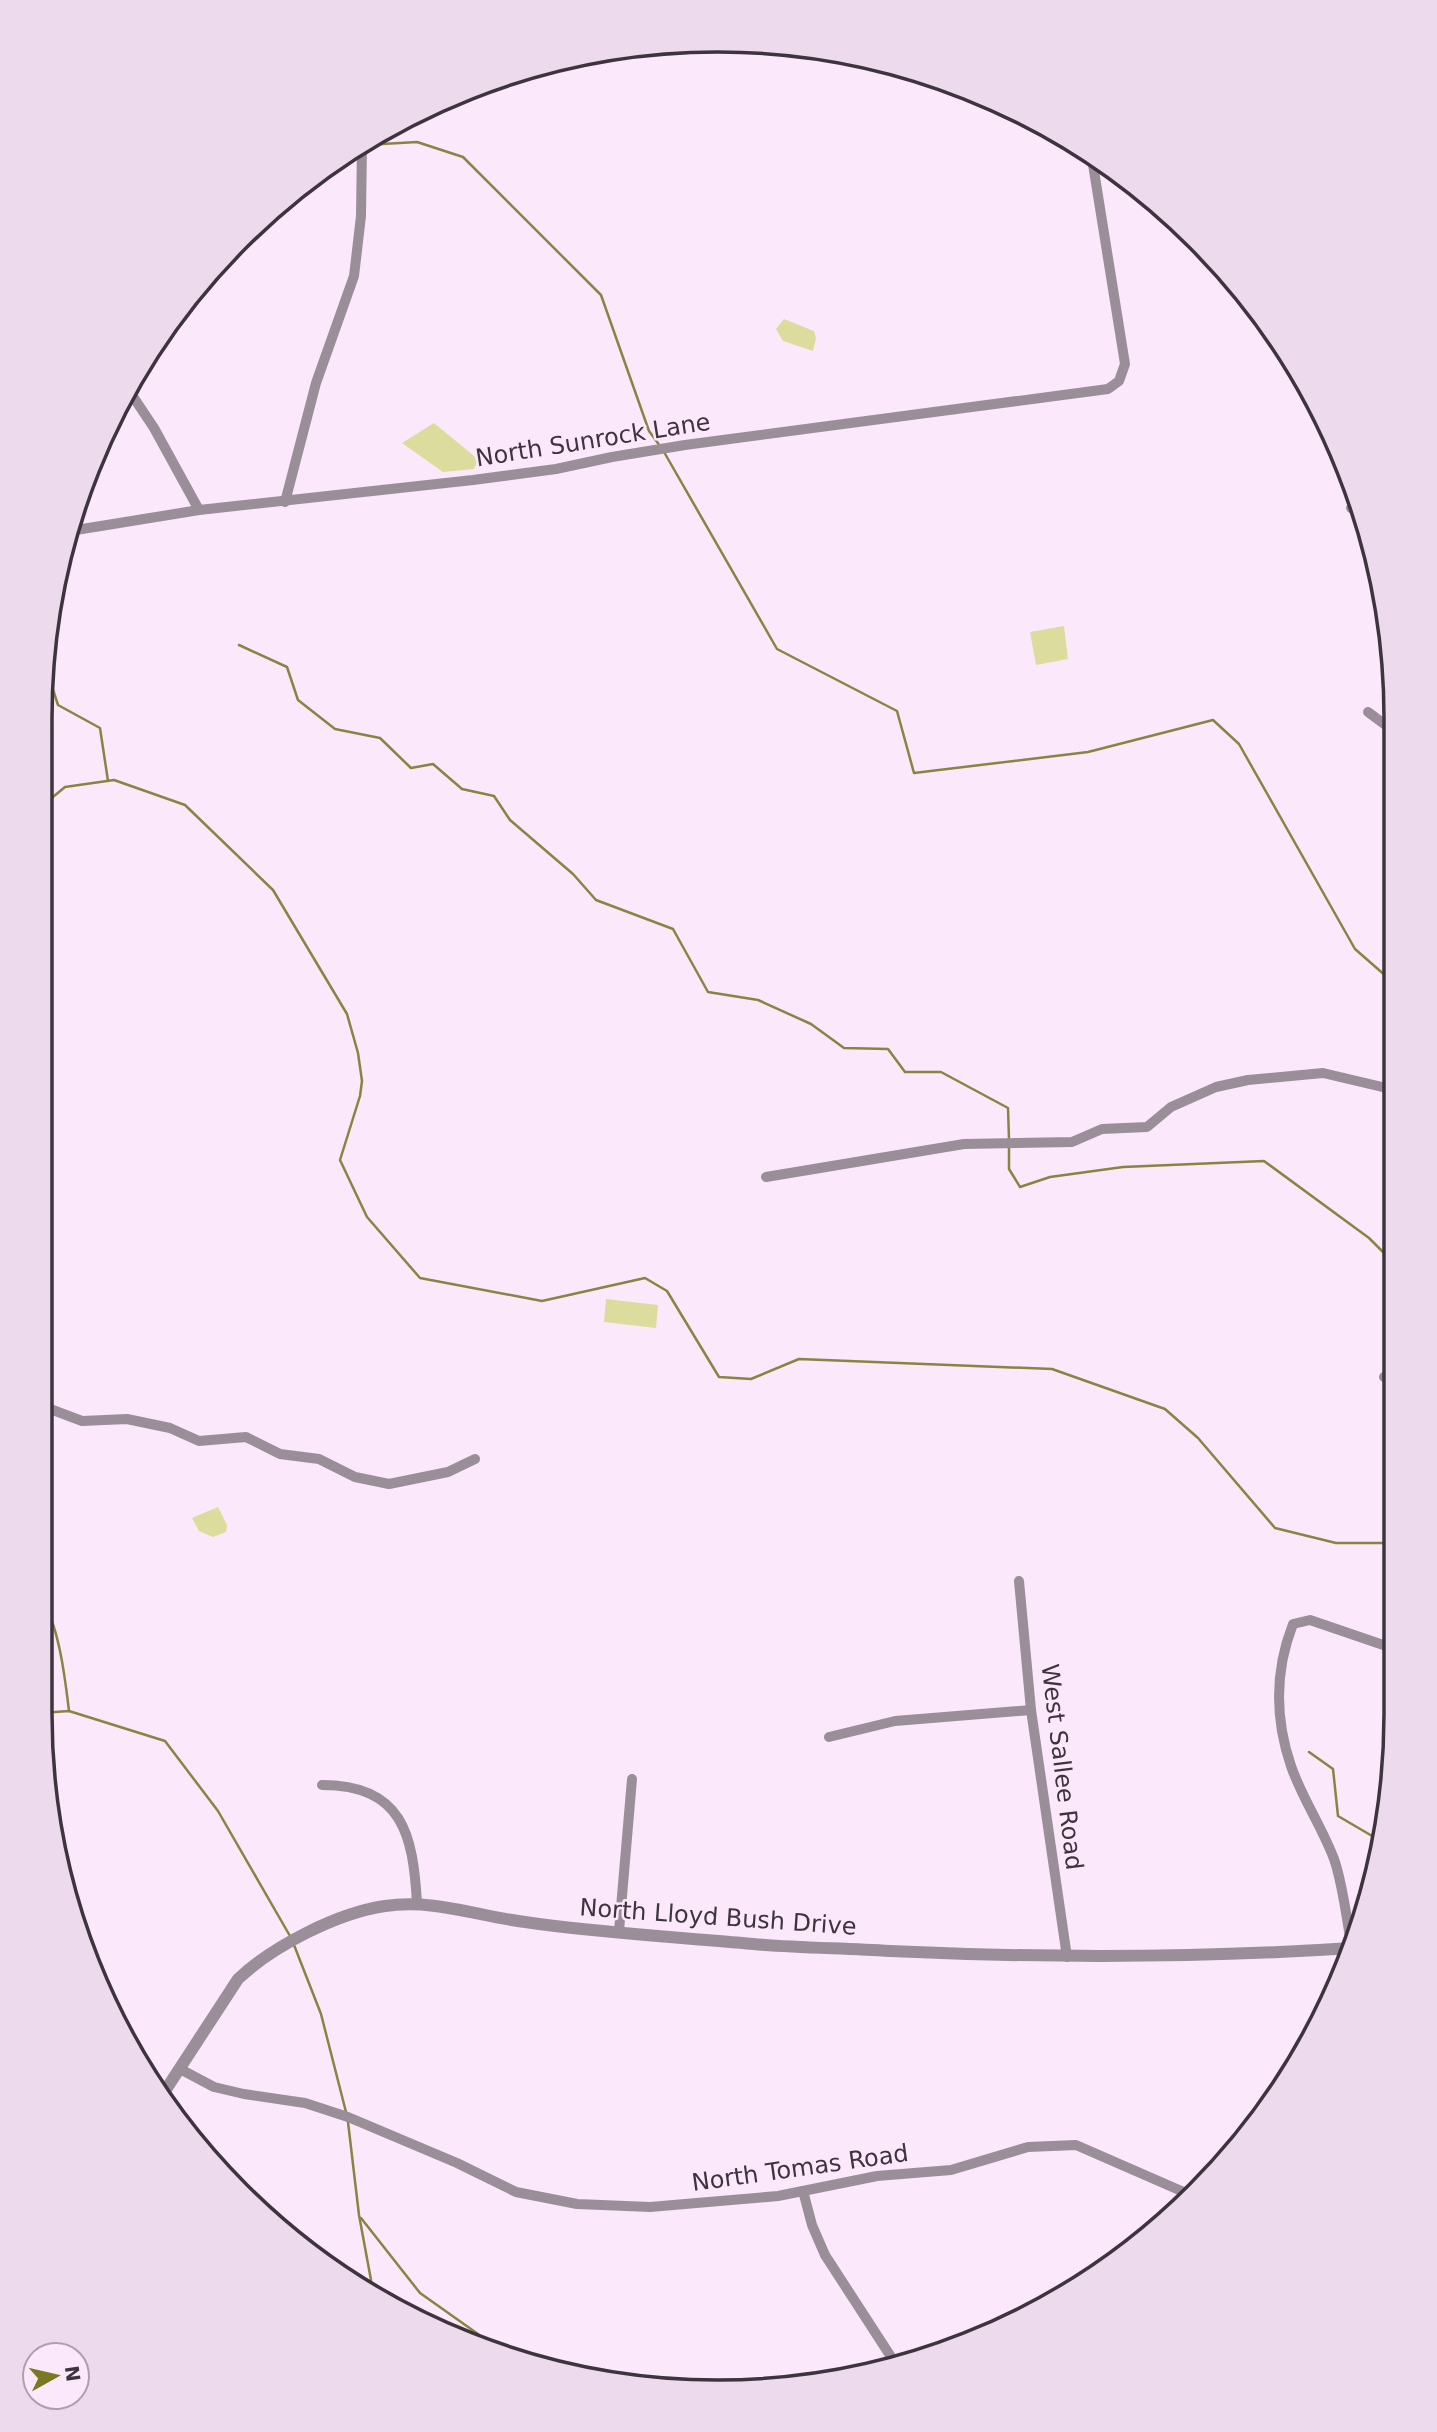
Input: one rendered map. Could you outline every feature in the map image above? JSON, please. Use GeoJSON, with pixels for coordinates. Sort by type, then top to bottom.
{"type":"FeatureCollection","features":[{"type":"Feature","properties":{"kind":"street"},"geometry":{"type":"LineString","coordinates":[[285,502],[316,383],[354,276],[362,214],[362,157]]}},
{"type":"Feature","properties":{"kind":"street","name":"North Sunrock Lane"},"geometry":{"type":"LineString","coordinates":[[80,529],[199,510],[556,469],[685,445],[1108,389],[1119,381],[1125,364],[1094,168]]}},
{"type":"Feature","properties":{"kind":"street"},"geometry":{"type":"LineString","coordinates":[[135,399],[154,428],[199,510]]}},
{"type":"Feature","properties":{"kind":"street"},"geometry":{"type":"LineString","coordinates":[[1368,712],[1384,724]]}},
{"type":"Feature","properties":{"kind":"street"},"geometry":{"type":"LineString","coordinates":[[766,1177],[964,1144],[1072,1142],[1102,1129],[1147,1128],[1171,1107],[1216,1087],[1248,1080],[1323,1073],[1384,1087]]}},
{"type":"Feature","properties":{"kind":"street"},"geometry":{"type":"LineString","coordinates":[[52,1410],[82,1421],[127,1419],[170,1428],[199,1441],[246,1437],[280,1454],[319,1460],[355,1477],[389,1484],[447,1472],[475,1460]]}},
{"type":"Feature","properties":{"kind":"street","name":"West Sallee Road"},"geometry":{"type":"LineString","coordinates":[[1019,1581],[1031,1710],[1067,1957]]}},
{"type":"Feature","properties":{"kind":"street"},"geometry":{"type":"LineString","coordinates":[[1348,1930],[1335,1861],[1292,1768],[1284,1742],[1279,1710],[1281,1661],[1293,1623],[1310,1620],[1384,1645]]}},
{"type":"Feature","properties":{"kind":"street"},"geometry":{"type":"LineString","coordinates":[[828,1737],[895,1721],[1031,1710]]}},
{"type":"Feature","properties":{"kind":"street"},"geometry":{"type":"LineString","coordinates":[[619,1931],[632,1779]]}},
{"type":"Feature","properties":{"kind":"street"},"geometry":{"type":"LineString","coordinates":[[322,1784],[357,1788],[377,1798],[394,1812],[407,1832],[415,1862],[417,1903]]}},
{"type":"Feature","properties":{"kind":"street","name":"North Lloyd Bush Drive"},"geometry":{"type":"LineString","coordinates":[[167,2087],[238,1979],[268,1954],[292,1940],[349,1914],[383,1906],[417,1903],[524,1922],[771,1945],[1067,1957],[1341,1949]]}},
{"type":"Feature","properties":{"kind":"street","name":"North Tomas Road"},"geometry":{"type":"LineString","coordinates":[[180,2069],[214,2087],[305,2103],[348,2117],[457,2163],[516,2192],[577,2204],[650,2207],[778,2196],[877,2176],[950,2170],[1028,2147],[1076,2145],[1182,2191]]}},
{"type":"Feature","properties":{"kind":"street"},"geometry":{"type":"LineString","coordinates":[[803,2191],[812,2225],[825,2255],[891,2357]]}},
{"type":"Feature","properties":{"kind":"green space"},"geometry":{"type":"Polygon","coordinates":[[[784,319],[814,331],[816,338],[813,351],[783,341],[776,329],[784,319]]]}},
{"type":"Feature","properties":{"kind":"green space"},"geometry":{"type":"Polygon","coordinates":[[[434,423],[474,456],[477,462],[474,469],[443,472],[402,443],[434,423]]]}},
{"type":"Feature","properties":{"kind":"green space"},"geometry":{"type":"Polygon","coordinates":[[[1064,626],[1068,659],[1036,665],[1030,632],[1064,626]]]}},
{"type":"Feature","properties":{"kind":"green space"},"geometry":{"type":"Polygon","coordinates":[[[606,1299],[658,1305],[656,1328],[604,1322],[606,1299]]]}},
{"type":"Feature","properties":{"kind":"green space"},"geometry":{"type":"Polygon","coordinates":[[[218,1507],[227,1525],[226,1532],[213,1537],[199,1531],[192,1518],[218,1507]]]}},
{"type":"Feature","properties":{"kind":"waterway"},"geometry":{"type":"LineString","coordinates":[[383,144],[417,142],[463,157],[601,295],[649,431],[660,446]]}},
{"type":"Feature","properties":{"kind":"waterway"},"geometry":{"type":"LineString","coordinates":[[664,452],[777,649],[897,711],[914,773],[1088,752],[1213,720],[1239,744],[1355,949],[1384,974]]}},
{"type":"Feature","properties":{"kind":"waterway"},"geometry":{"type":"LineString","coordinates":[[239,645],[287,667],[298,700],[335,729],[380,738],[411,768],[433,764],[462,789],[494,796],[510,820],[573,874],[596,900],[673,929],[708,992],[758,1000],[811,1024],[844,1048],[888,1049],[905,1072],[941,1072],[1008,1108],[1009,1139]]}},
{"type":"Feature","properties":{"kind":"waterway"},"geometry":{"type":"LineString","coordinates":[[53,690],[58,705],[100,728],[108,781]]}},
{"type":"Feature","properties":{"kind":"waterway"},"geometry":{"type":"LineString","coordinates":[[52,798],[65,787],[114,780],[185,805],[273,890],[347,1014],[358,1053],[362,1081],[360,1096],[340,1160],[367,1217],[420,1278],[542,1301],[645,1278],[667,1291],[719,1377],[751,1379],[799,1359],[1052,1369],[1165,1409],[1198,1438],[1275,1528],[1336,1543],[1384,1543]]}},
{"type":"Feature","properties":{"kind":"waterway"},"geometry":{"type":"LineString","coordinates":[[1009,1146],[1009,1169],[1020,1187],[1050,1177],[1123,1167],[1264,1161],[1369,1238],[1384,1253]]}},
{"type":"Feature","properties":{"kind":"waterway"},"geometry":{"type":"LineString","coordinates":[[52,1621],[63,1667],[69,1711]]}},
{"type":"Feature","properties":{"kind":"waterway"},"geometry":{"type":"LineString","coordinates":[[52,1712],[69,1711],[165,1741],[218,1811],[290,1936]]}},
{"type":"Feature","properties":{"kind":"waterway"},"geometry":{"type":"LineString","coordinates":[[1309,1752],[1333,1769],[1338,1816],[1373,1837]]}},
{"type":"Feature","properties":{"kind":"waterway"},"geometry":{"type":"LineString","coordinates":[[294,1945],[321,2014],[346,2112]]}},
{"type":"Feature","properties":{"kind":"waterway"},"geometry":{"type":"LineString","coordinates":[[348,2122],[359,2215],[371,2281]]}},
{"type":"Feature","properties":{"kind":"waterway"},"geometry":{"type":"LineString","coordinates":[[361,2218],[420,2293],[478,2334]]}}]}
